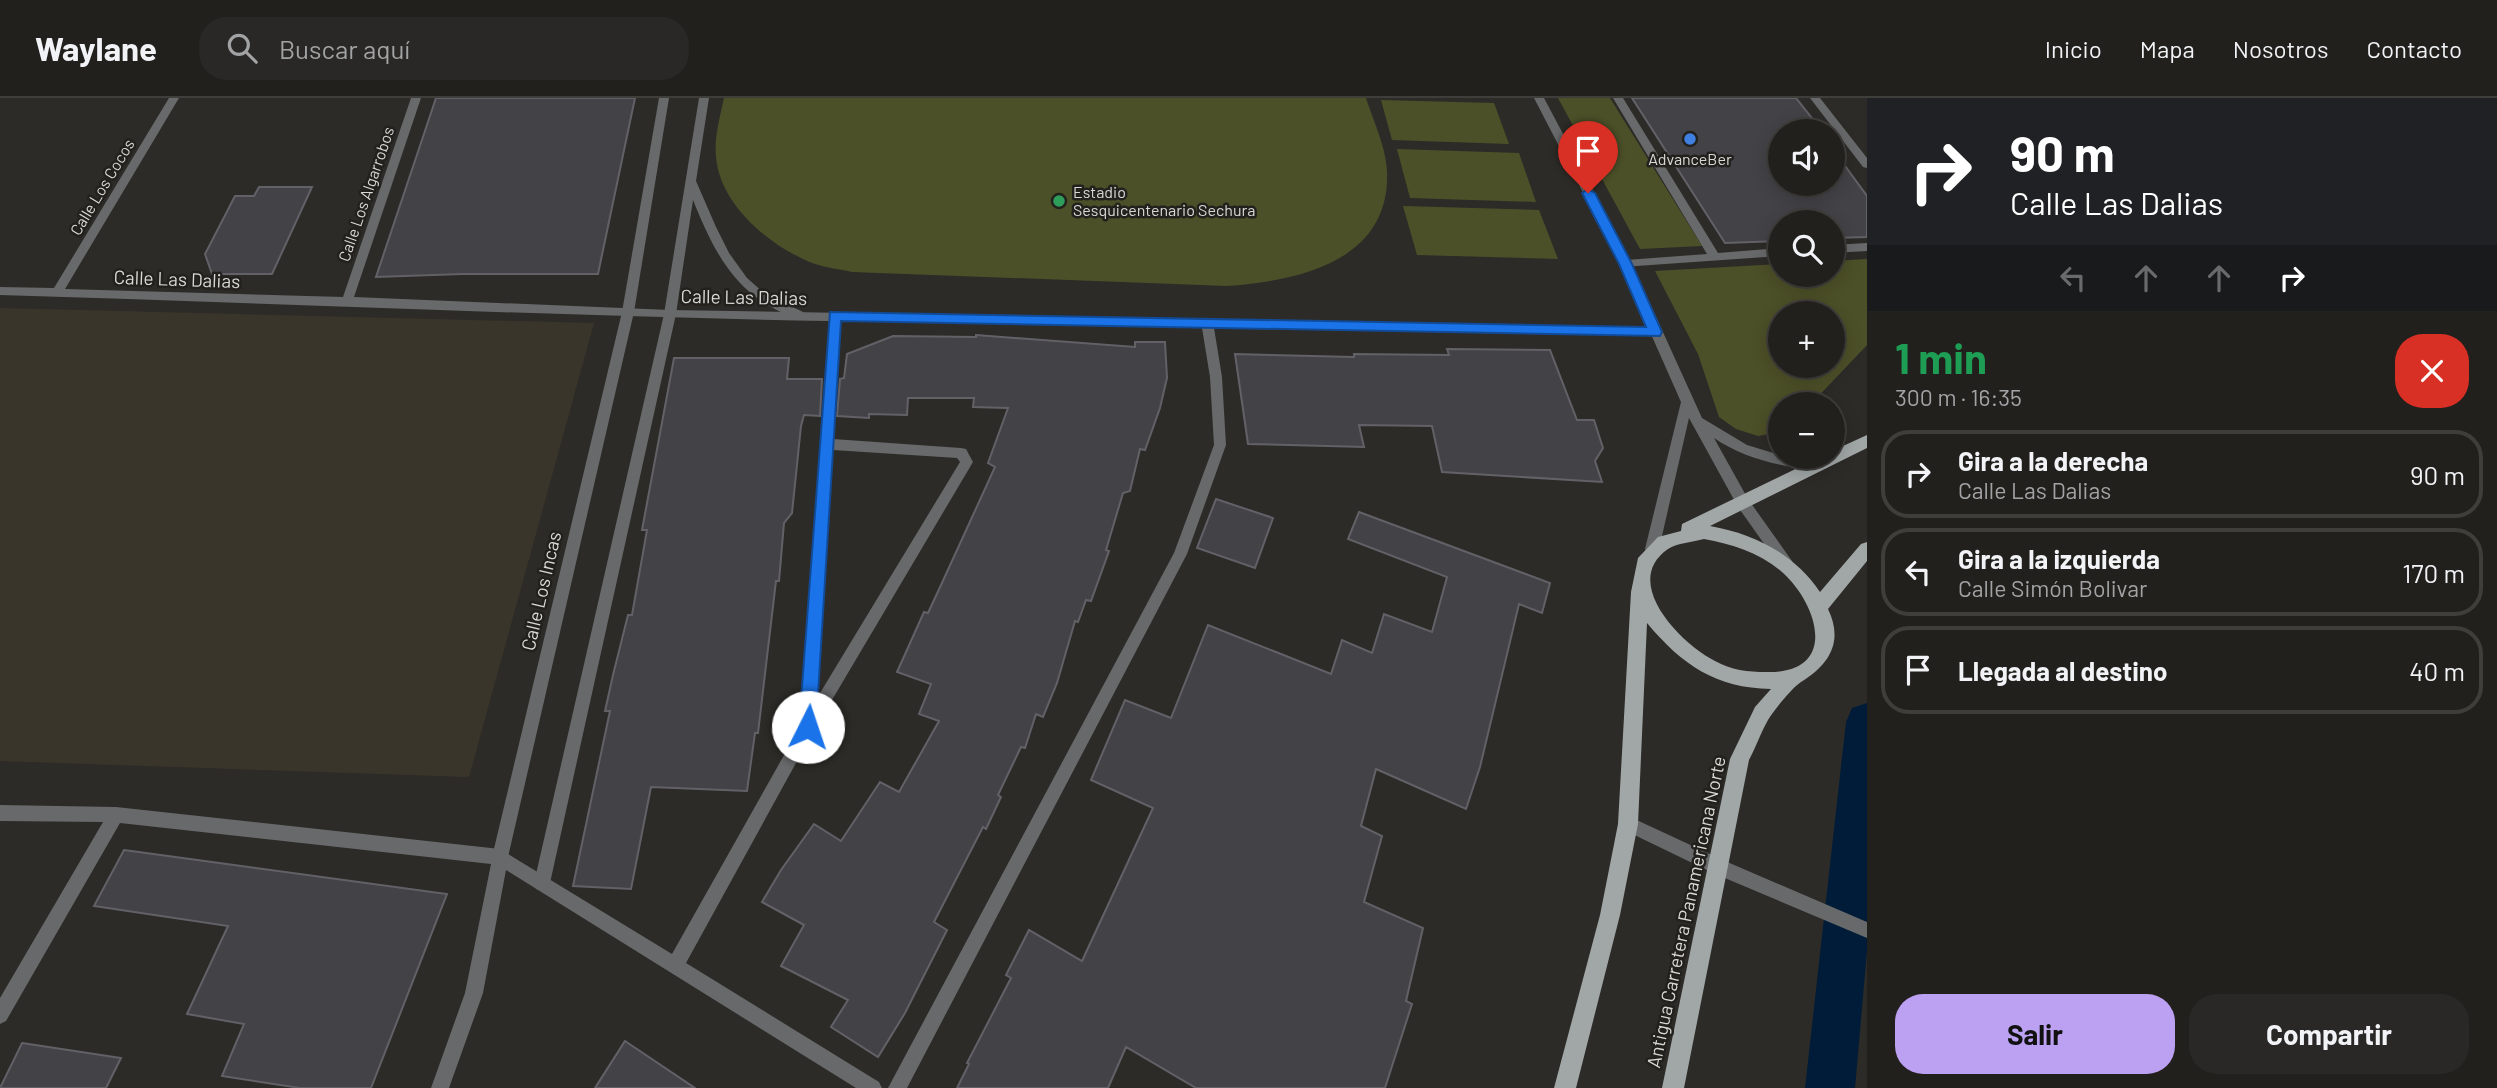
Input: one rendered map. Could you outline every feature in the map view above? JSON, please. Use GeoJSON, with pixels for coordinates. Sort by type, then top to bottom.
{"type":"FeatureCollection","features":[{"type":"Feature","properties":{"kind":"main road"},"geometry":{"type":"LineString","coordinates":[[1845,452],[1867,441]]}},
{"type":"Feature","properties":{"kind":"main road"},"geometry":{"type":"LineString","coordinates":[[1565,1088],[1610,915],[1628,824],[1643,565],[1653,549],[1679,534],[1811,469]]}},
{"type":"Feature","properties":{"kind":"main road"},"geometry":{"type":"LineString","coordinates":[[1641,585],[1654,619],[1665,636],[1682,651],[1709,668],[1739,679],[1768,683],[1793,678],[1813,668],[1825,650],[1826,628],[1820,605],[1787,565],[1760,548],[1732,537],[1704,532],[1679,534]]}},
{"type":"Feature","properties":{"kind":"main road"},"geometry":{"type":"LineString","coordinates":[[1820,605],[1867,549]]}},
{"type":"Feature","properties":{"kind":"main road","name":"Antigua Carretera Panamericana Norte"},"geometry":{"type":"LineString","coordinates":[[1672,1088],[1740,758],[1762,713],[1793,678]]}},
{"type":"Feature","properties":{"kind":"street","name":"Calle Los Cocos"},"geometry":{"type":"LineString","coordinates":[[57,293],[174,98]]}},
{"type":"Feature","properties":{"kind":"street","name":"Calle Los Algarrobos"},"geometry":{"type":"LineString","coordinates":[[347,301],[416,98]]}},
{"type":"Feature","properties":{"kind":"street","name":"Calle Los Incas"},"geometry":{"type":"LineString","coordinates":[[440,1088],[474,993],[500,857],[628,312],[664,98]]}},
{"type":"Feature","properties":{"kind":"street"},"geometry":{"type":"LineString","coordinates":[[542,883],[670,314],[704,98]]}},
{"type":"Feature","properties":{"kind":"street"},"geometry":{"type":"LineString","coordinates":[[1539,98],[1626,264],[1687,402],[1743,503],[1787,565]]}},
{"type":"Feature","properties":{"kind":"street"},"geometry":{"type":"LineString","coordinates":[[1618,98],[1714,255]]}},
{"type":"Feature","properties":{"kind":"street"},"geometry":{"type":"LineString","coordinates":[[1815,98],[1867,165]]}},
{"type":"Feature","properties":{"kind":"street"},"geometry":{"type":"LineString","coordinates":[[691,181],[716,242],[732,268],[757,293],[799,316]]}},
{"type":"Feature","properties":{"kind":"street"},"geometry":{"type":"LineString","coordinates":[[1845,248],[1867,247]]}},
{"type":"Feature","properties":{"kind":"street"},"geometry":{"type":"LineString","coordinates":[[1626,264],[1768,252]]}},
{"type":"Feature","properties":{"kind":"street","name":"Calle Las Dalias"},"geometry":{"type":"LineString","coordinates":[[0,291],[670,314],[1655,332]]}},
{"type":"Feature","properties":{"kind":"street"},"geometry":{"type":"LineString","coordinates":[[808,727],[835,316]]}},
{"type":"Feature","properties":{"kind":"street"},"geometry":{"type":"LineString","coordinates":[[897,1088],[1180,554],[1220,445],[1216,377],[1207,322]]}},
{"type":"Feature","properties":{"kind":"street"},"geometry":{"type":"LineString","coordinates":[[1653,549],[1687,402]]}},
{"type":"Feature","properties":{"kind":"street"},"geometry":{"type":"LineString","coordinates":[[1695,417],[1728,444],[1768,457]]}},
{"type":"Feature","properties":{"kind":"street"},"geometry":{"type":"LineString","coordinates":[[675,966],[808,727],[967,462],[961,453],[826,444]]}},
{"type":"Feature","properties":{"kind":"street"},"geometry":{"type":"LineString","coordinates":[[0,813],[116,816],[500,857],[873,1088]]}},
{"type":"Feature","properties":{"kind":"street"},"geometry":{"type":"LineString","coordinates":[[0,1015],[116,816]]}},
{"type":"Feature","properties":{"kind":"street"},"geometry":{"type":"LineString","coordinates":[[1628,824],[1719,867],[1867,930]]}},
{"type":"Feature","properties":{"kind":"shaded area"},"geometry":{"type":"Polygon","coordinates":[[[0,308],[594,323],[469,777],[0,761],[0,308]]]}},
{"type":"Feature","properties":{"kind":"green space","name":"Estadio Sesquicentenario Sechura"},"geometry":{"type":"Polygon","coordinates":[[[724,98],[1366,98],[1386,162],[1384,202],[1374,226],[1357,246],[1336,260],[1283,279],[1255,283],[1227,286],[852,272],[799,257],[766,236],[738,208],[727,192],[716,157],[724,98]]]}},
{"type":"Feature","properties":{"kind":"green space"},"geometry":{"type":"Polygon","coordinates":[[[1558,98],[1610,98],[1702,246],[1640,249],[1558,98]]]}},
{"type":"Feature","properties":{"kind":"green space"},"geometry":{"type":"Polygon","coordinates":[[[1381,100],[1494,103],[1509,144],[1392,140],[1381,100]]]}},
{"type":"Feature","properties":{"kind":"green space"},"geometry":{"type":"Polygon","coordinates":[[[1397,149],[1519,153],[1536,202],[1410,198],[1397,149]]]}},
{"type":"Feature","properties":{"kind":"green space"},"geometry":{"type":"Polygon","coordinates":[[[1403,206],[1539,210],[1558,259],[1417,255],[1403,206]]]}},
{"type":"Feature","properties":{"kind":"green space"},"geometry":{"type":"Polygon","coordinates":[[[1867,259],[1867,345],[1845,368],[1845,301],[1768,301],[1768,378],[1836,378],[1822,392],[1768,392],[1768,434],[1758,436],[1736,429],[1719,417],[1698,354],[1655,271],[1768,265],[1768,287],[1845,287],[1845,260],[1867,259]]]}},
{"type":"Feature","properties":{"kind":"building"},"geometry":{"type":"Polygon","coordinates":[[[436,98],[635,98],[598,274],[376,277],[436,98]]]}},
{"type":"Feature","properties":{"kind":"building"},"geometry":{"type":"Polygon","coordinates":[[[1632,98],[1796,98],[1813,119],[1768,119],[1768,196],[1845,196],[1845,166],[1867,196],[1867,237],[1845,238],[1845,210],[1768,210],[1768,241],[1725,243],[1632,98]]]}},
{"type":"Feature","properties":{"kind":"building"},"geometry":{"type":"Polygon","coordinates":[[[259,187],[312,187],[272,274],[212,274],[205,254],[235,196],[254,196],[259,187]]]}},
{"type":"Feature","properties":{"kind":"building"},"geometry":{"type":"Polygon","coordinates":[[[976,335],[1135,347],[1135,342],[1165,342],[1167,378],[1145,450],[1140,449],[1130,491],[1123,493],[1106,550],[1109,551],[1091,601],[1086,600],[1078,622],[1075,621],[1057,683],[1043,717],[1036,714],[1025,748],[1021,747],[998,795],[1001,797],[986,829],[983,827],[934,922],[947,930],[905,1013],[878,1057],[831,1027],[848,1000],[781,966],[804,925],[762,902],[814,824],[841,841],[880,782],[899,792],[939,721],[919,714],[931,684],[897,672],[924,612],[928,613],[995,467],[988,463],[1008,408],[973,407],[974,398],[908,398],[907,415],[869,414],[869,418],[837,416],[840,379],[844,378],[847,354],[893,336],[976,335]]]}},
{"type":"Feature","properties":{"kind":"building"},"geometry":{"type":"Polygon","coordinates":[[[1447,349],[1550,350],[1577,420],[1594,420],[1603,448],[1595,461],[1602,482],[1442,472],[1432,426],[1359,425],[1364,447],[1248,444],[1235,354],[1354,357],[1354,354],[1449,355],[1447,349]]]}},
{"type":"Feature","properties":{"kind":"building"},"geometry":{"type":"Polygon","coordinates":[[[674,358],[789,358],[787,379],[822,379],[820,416],[804,415],[801,426],[792,513],[784,523],[779,581],[776,581],[758,733],[755,733],[747,791],[651,787],[631,889],[573,886],[610,711],[605,711],[628,615],[632,615],[647,530],[642,530],[674,358]]]}},
{"type":"Feature","properties":{"kind":"building"},"geometry":{"type":"Polygon","coordinates":[[[1216,499],[1273,518],[1255,568],[1197,548],[1216,499]]]}},
{"type":"Feature","properties":{"kind":"building"},"geometry":{"type":"Polygon","coordinates":[[[1359,512],[1550,583],[1542,613],[1519,604],[1480,767],[1466,809],[1376,769],[1361,826],[1382,836],[1364,902],[1423,928],[1406,1001],[1412,1004],[1385,1088],[1196,1088],[1126,1047],[1108,1088],[957,1088],[1011,978],[1006,975],[1029,930],[1082,961],[1153,808],[1091,780],[1125,700],[1171,718],[1208,625],[1331,674],[1342,640],[1372,653],[1384,614],[1432,632],[1447,577],[1348,539],[1359,512]]]}},
{"type":"Feature","properties":{"kind":"building"},"geometry":{"type":"Polygon","coordinates":[[[124,850],[447,894],[371,1088],[300,1088],[222,1076],[244,1024],[187,1014],[228,926],[94,906],[124,850]]]}},
{"type":"Feature","properties":{"kind":"building"},"geometry":{"type":"Polygon","coordinates":[[[625,1041],[695,1088],[595,1088],[625,1041]]]}},
{"type":"Feature","properties":{"kind":"building"},"geometry":{"type":"Polygon","coordinates":[[[22,1043],[121,1058],[106,1088],[0,1088],[22,1043]]]}},
{"type":"Feature","properties":{"kind":"waterway"},"geometry":{"type":"LineString","coordinates":[[1830,1088],[1867,722]]}},
{"type":"Feature","properties":{"kind":"place","name":"AdvanceBer"},"geometry":{"type":"Point","coordinates":[1690,139]}},
{"type":"Feature","properties":{"kind":"place","name":"Estadio Sesquicentenario Sechura"},"geometry":{"type":"Point","coordinates":[1059,201]}},
{"type":"Feature","properties":{"kind":"route"},"geometry":{"type":"LineString","coordinates":[[808,727],[835,316],[1655,332],[1626,264],[1588,193]]}}]}
